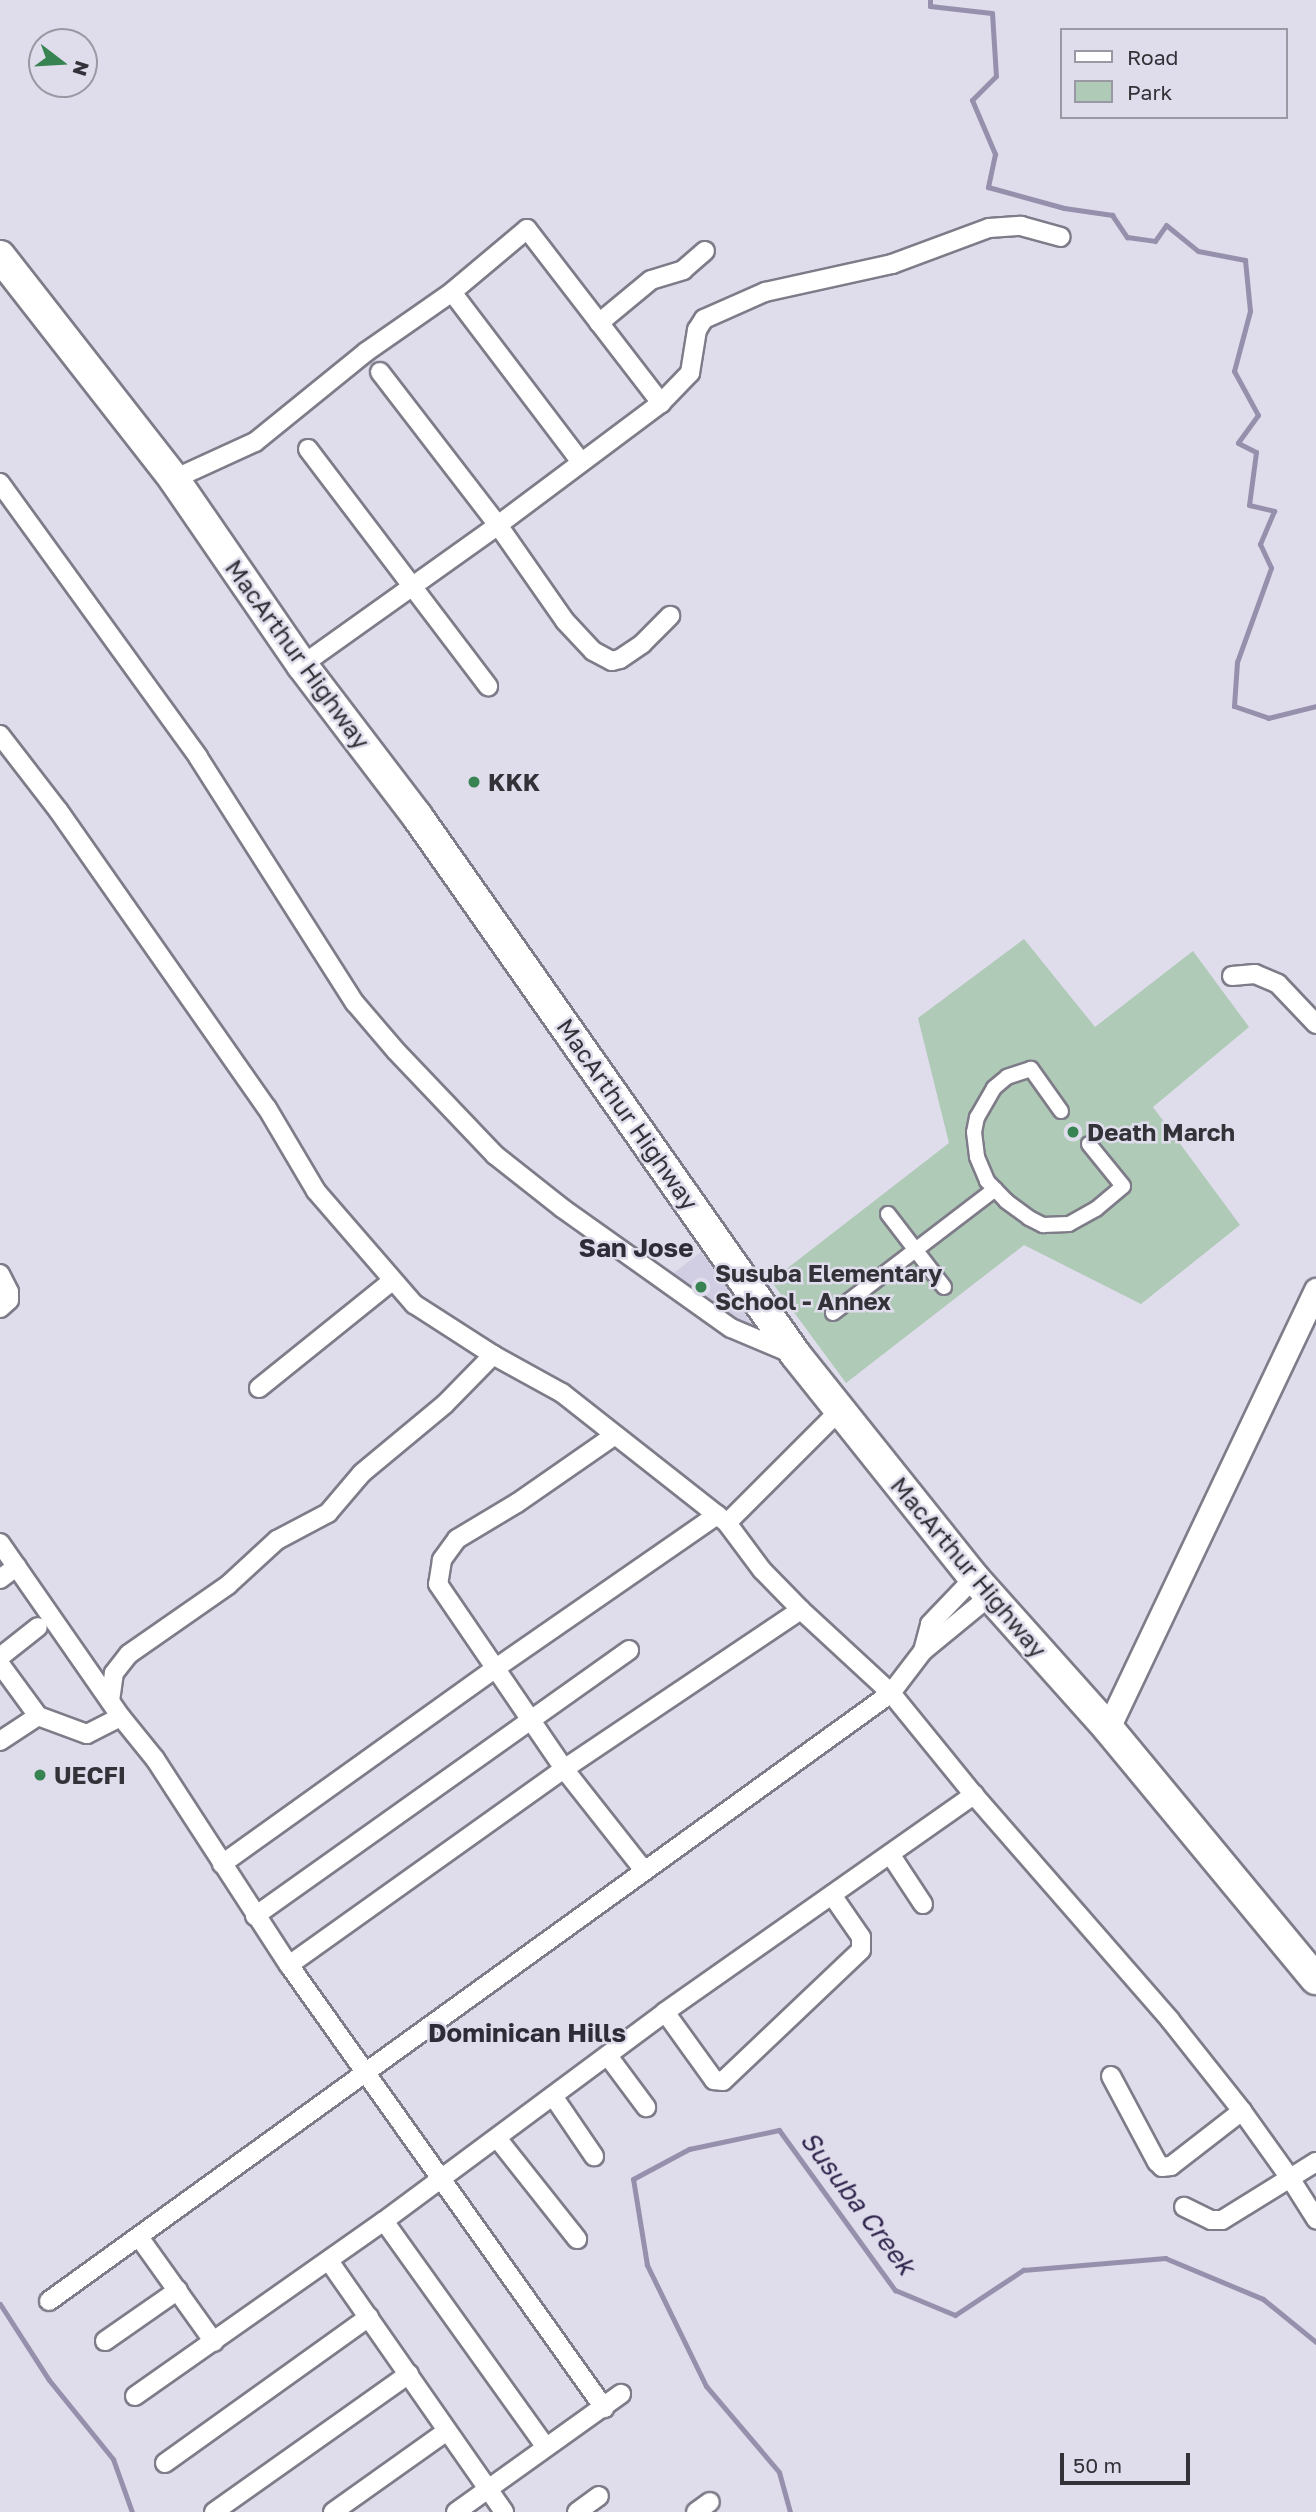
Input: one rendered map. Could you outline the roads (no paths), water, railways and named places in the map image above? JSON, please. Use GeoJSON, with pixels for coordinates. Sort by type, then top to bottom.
{"type":"FeatureCollection","features":[{"type":"Feature","properties":{"kind":"highway","name":"MacArthur Highway"},"geometry":{"type":"LineString","coordinates":[[0,256],[174,479],[302,665],[417,816],[796,1355],[982,1587],[1108,1728],[1316,1979]]}},
{"type":"Feature","properties":{"kind":"street"},"geometry":{"type":"LineString","coordinates":[[302,665],[499,525],[661,403],[690,373],[697,330],[704,319],[765,292],[892,264],[989,229],[1021,226],[1061,237]]}},
{"type":"Feature","properties":{"kind":"street"},"geometry":{"type":"LineString","coordinates":[[174,479],[255,442],[366,352],[452,292],[527,229],[661,403]]}},
{"type":"Feature","properties":{"kind":"street"},"geometry":{"type":"LineString","coordinates":[[599,323],[650,280],[683,270],[705,251]]}},
{"type":"Feature","properties":{"kind":"street"},"geometry":{"type":"LineString","coordinates":[[452,292],[581,462]]}},
{"type":"Feature","properties":{"kind":"street"},"geometry":{"type":"LineString","coordinates":[[380,372],[499,525],[565,621],[593,651],[612,661],[630,654],[670,616]]}},
{"type":"Feature","properties":{"kind":"street"},"geometry":{"type":"LineString","coordinates":[[308,449],[414,585],[488,686]]}},
{"type":"Feature","properties":{"kind":"street"},"geometry":{"type":"LineString","coordinates":[[0,483],[198,757],[355,1003],[396,1051],[495,1155],[562,1208],[731,1328],[796,1355]]}},
{"type":"Feature","properties":{"kind":"street"},"geometry":{"type":"LineString","coordinates":[[0,735],[58,810],[267,1108],[316,1191],[392,1281],[414,1304],[493,1355],[562,1393],[722,1519],[762,1570],[891,1693],[974,1795],[1170,2020],[1242,2111],[1316,2219]]}},
{"type":"Feature","properties":{"kind":"street"},"geometry":{"type":"LineString","coordinates":[[1232,976],[1255,974],[1278,984],[1316,1024]]}},
{"type":"Feature","properties":{"kind":"street"},"geometry":{"type":"LineString","coordinates":[[1061,1111],[1031,1069],[1007,1077],[994,1088],[977,1118],[974,1132],[977,1157],[987,1181],[1016,1210],[1043,1225],[1057,1226],[1083,1218],[1123,1186],[1089,1144]]}},
{"type":"Feature","properties":{"kind":"street"},"geometry":{"type":"LineString","coordinates":[[833,1313],[995,1189]]}},
{"type":"Feature","properties":{"kind":"street"},"geometry":{"type":"LineString","coordinates":[[888,1214],[944,1287]]}},
{"type":"Feature","properties":{"kind":"street"},"geometry":{"type":"LineString","coordinates":[[0,1308],[9,1300],[4,1280]]}},
{"type":"Feature","properties":{"kind":"street"},"geometry":{"type":"LineString","coordinates":[[259,1388],[392,1281]]}},
{"type":"Feature","properties":{"kind":"street"},"geometry":{"type":"LineString","coordinates":[[1108,1728],[1316,1290]]}},
{"type":"Feature","properties":{"kind":"street"},"geometry":{"type":"LineString","coordinates":[[110,1701],[114,1673],[130,1654],[228,1585],[277,1540],[328,1513],[362,1473],[446,1404],[493,1355]]}},
{"type":"Feature","properties":{"kind":"street"},"geometry":{"type":"LineString","coordinates":[[222,1864],[496,1668],[722,1519],[841,1410]]}},
{"type":"Feature","properties":{"kind":"street"},"geometry":{"type":"LineString","coordinates":[[615,1435],[517,1503],[457,1539],[442,1560],[438,1584],[564,1769],[643,1869]]}},
{"type":"Feature","properties":{"kind":"street"},"geometry":{"type":"LineString","coordinates":[[0,1543],[121,1717],[155,1759],[289,1965],[442,2176],[604,2408]]}},
{"type":"Feature","properties":{"kind":"street"},"geometry":{"type":"LineString","coordinates":[[0,1579],[17,1566]]}},
{"type":"Feature","properties":{"kind":"street"},"geometry":{"type":"LineString","coordinates":[[49,2301],[643,1869],[891,1693],[923,1651],[930,1624],[982,1587]]}},
{"type":"Feature","properties":{"kind":"street"},"geometry":{"type":"LineString","coordinates":[[289,1965],[564,1769],[801,1610]]}},
{"type":"Feature","properties":{"kind":"street"},"geometry":{"type":"LineString","coordinates":[[0,1657],[38,1627]]}},
{"type":"Feature","properties":{"kind":"street"},"geometry":{"type":"LineString","coordinates":[[255,1916],[629,1650]]}},
{"type":"Feature","properties":{"kind":"street"},"geometry":{"type":"LineString","coordinates":[[0,1664],[38,1716],[87,1734],[121,1717]]}},
{"type":"Feature","properties":{"kind":"street"},"geometry":{"type":"LineString","coordinates":[[0,1741],[38,1716]]}},
{"type":"Feature","properties":{"kind":"street"},"geometry":{"type":"LineString","coordinates":[[135,2396],[215,2343],[329,2261],[665,2011],[974,1795]]}},
{"type":"Feature","properties":{"kind":"street"},"geometry":{"type":"LineString","coordinates":[[890,1854],[923,1904]]}},
{"type":"Feature","properties":{"kind":"street"},"geometry":{"type":"LineString","coordinates":[[665,2011],[714,2080],[723,2081],[861,1950],[861,1937],[832,1895]]}},
{"type":"Feature","properties":{"kind":"street"},"geometry":{"type":"LineString","coordinates":[[608,2056],[646,2107]]}},
{"type":"Feature","properties":{"kind":"street"},"geometry":{"type":"LineString","coordinates":[[1111,2076],[1162,2167],[1171,2166],[1242,2111]]}},
{"type":"Feature","properties":{"kind":"street"},"geometry":{"type":"LineString","coordinates":[[553,2096],[594,2156]]}},
{"type":"Feature","properties":{"kind":"street"},"geometry":{"type":"LineString","coordinates":[[497,2138],[577,2239]]}},
{"type":"Feature","properties":{"kind":"street"},"geometry":{"type":"LineString","coordinates":[[1184,2207],[1211,2220],[1222,2220],[1316,2162]]}},
{"type":"Feature","properties":{"kind":"street"},"geometry":{"type":"LineString","coordinates":[[384,2221],[545,2446]]}},
{"type":"Feature","properties":{"kind":"street"},"geometry":{"type":"LineString","coordinates":[[139,2236],[215,2343]]}},
{"type":"Feature","properties":{"kind":"street"},"geometry":{"type":"LineString","coordinates":[[329,2261],[504,2512]]}},
{"type":"Feature","properties":{"kind":"street"},"geometry":{"type":"LineString","coordinates":[[105,2341],[178,2290]]}},
{"type":"Feature","properties":{"kind":"street"},"geometry":{"type":"LineString","coordinates":[[165,2463],[369,2317]]}},
{"type":"Feature","properties":{"kind":"street"},"geometry":{"type":"LineString","coordinates":[[214,2512],[409,2374]]}},
{"type":"Feature","properties":{"kind":"street"},"geometry":{"type":"LineString","coordinates":[[456,2512],[621,2394]]}},
{"type":"Feature","properties":{"kind":"street"},"geometry":{"type":"LineString","coordinates":[[333,2512],[447,2431]]}},
{"type":"Feature","properties":{"kind":"street"},"geometry":{"type":"LineString","coordinates":[[577,2512],[599,2496]]}},
{"type":"Feature","properties":{"kind":"waterway"},"geometry":{"type":"LineString","coordinates":[[930,0],[930,6],[992,13],[996,76],[972,100],[995,154],[988,187],[1064,208],[1112,215],[1127,237],[1155,241],[1166,225],[1198,251],[1245,260],[1250,311],[1234,371],[1258,415],[1238,443],[1256,452],[1249,505],[1274,511],[1260,544],[1271,568],[1237,662],[1234,706],[1268,718],[1316,706]]}},
{"type":"Feature","properties":{"kind":"waterway","name":"Susuba Creek"},"geometry":{"type":"LineString","coordinates":[[790,2512],[779,2472],[706,2386],[647,2265],[633,2179],[689,2149],[779,2130],[895,2290],[955,2315],[1023,2270],[1165,2258],[1263,2299],[1316,2342]]}},
{"type":"Feature","properties":{"kind":"waterway","name":"Susuba Creek"},"geometry":{"type":"LineString","coordinates":[[0,2304],[49,2380],[113,2459],[132,2512]]}},
{"type":"Feature","properties":{"kind":"place","name":"KKK"},"geometry":{"type":"Point","coordinates":[474,782]}},
{"type":"Feature","properties":{"kind":"place","name":"Death March"},"geometry":{"type":"Point","coordinates":[1073,1132]}},
{"type":"Feature","properties":{"kind":"place","name":"Susuba Elementary School - Annex"},"geometry":{"type":"Point","coordinates":[701,1287]}},
{"type":"Feature","properties":{"kind":"place","name":"UECFI"},"geometry":{"type":"Point","coordinates":[40,1775]}},
{"type":"Feature","properties":{"kind":"district","name":"San Jose"},"geometry":{"type":"Point","coordinates":[636,1248]}},
{"type":"Feature","properties":{"kind":"district","name":"Dominican Hills"},"geometry":{"type":"Point","coordinates":[527,2033]}}]}
